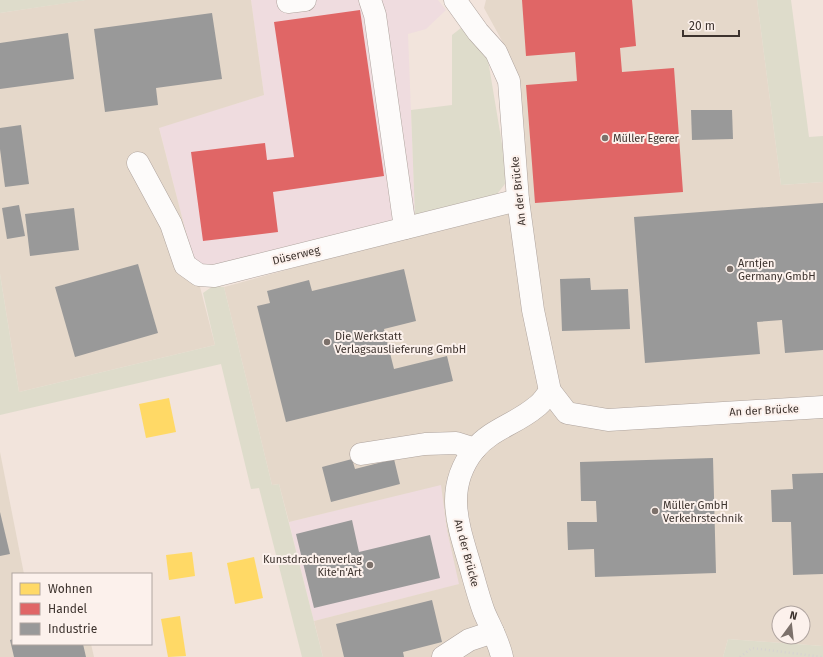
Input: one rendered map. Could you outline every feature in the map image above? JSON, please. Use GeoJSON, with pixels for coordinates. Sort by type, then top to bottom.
{"type":"FeatureCollection","features":[{"type":"Feature","properties":{"kind":"street"},"geometry":{"type":"LineString","coordinates":[[370,0],[375,15],[405,228]]}},
{"type":"Feature","properties":{"kind":"street","name":"An der Brücke"},"geometry":{"type":"LineString","coordinates":[[460,2],[478,32],[496,52],[509,81],[518,200],[533,310],[550,391],[567,413],[608,420],[823,407]]}},
{"type":"Feature","properties":{"kind":"street","name":"Düserweg"},"geometry":{"type":"LineString","coordinates":[[138,163],[171,224],[185,265],[199,275],[214,276],[518,200]]}},
{"type":"Feature","properties":{"kind":"street","name":"An der Brücke"},"geometry":{"type":"LineString","coordinates":[[502,657],[484,609],[458,528],[456,492],[463,466],[475,449],[495,431],[537,407],[550,391]]}},
{"type":"Feature","properties":{"kind":"street"},"geometry":{"type":"LineString","coordinates":[[361,454],[425,444],[456,443],[475,449]]}},
{"type":"Feature","properties":{"kind":"street"},"geometry":{"type":"LineString","coordinates":[[443,657],[469,640],[493,632]]}},
{"type":"Feature","properties":{"kind":"path"},"geometry":{"type":"LineString","coordinates":[[740,657],[752,648],[823,657]]}},
{"type":"Feature","properties":{"kind":"shaded area"},"geometry":{"type":"Polygon","coordinates":[[[0,0],[87,0],[0,13],[0,0]]]}},
{"type":"Feature","properties":{"kind":"shaded area"},"geometry":{"type":"Polygon","coordinates":[[[85,0],[251,0],[264,95],[159,128],[215,345],[19,392],[0,274],[0,13],[85,0]]]}},
{"type":"Feature","properties":{"kind":"shaded area"},"geometry":{"type":"Polygon","coordinates":[[[251,0],[438,0],[446,10],[426,29],[408,34],[415,217],[214,268],[193,261],[159,127],[264,95],[251,0]]]}},
{"type":"Feature","properties":{"kind":"shaded area"},"geometry":{"type":"Polygon","coordinates":[[[486,0],[757,0],[781,185],[823,182],[823,646],[809,645],[811,645],[811,605],[771,605],[771,642],[728,639],[723,657],[323,657],[314,621],[459,584],[447,530],[441,485],[289,522],[279,484],[272,485],[224,287],[428,231],[527,207],[518,83],[507,50],[484,8],[486,0]]]}},
{"type":"Feature","properties":{"kind":"shaded area"},"geometry":{"type":"Polygon","coordinates":[[[757,0],[791,0],[809,137],[823,136],[823,182],[781,185],[757,0]]]}},
{"type":"Feature","properties":{"kind":"shaded area"},"geometry":{"type":"Polygon","coordinates":[[[461,28],[488,60],[508,180],[494,198],[415,217],[411,110],[452,105],[452,35],[461,28]]]}},
{"type":"Feature","properties":{"kind":"shaded area"},"geometry":{"type":"Polygon","coordinates":[[[0,274],[19,392],[215,345],[203,293],[213,286],[224,287],[272,485],[279,484],[323,657],[302,657],[259,488],[251,489],[221,364],[0,415],[0,274]]]}},
{"type":"Feature","properties":{"kind":"shaded area"},"geometry":{"type":"Polygon","coordinates":[[[0,452],[24,573],[12,573],[12,645],[91,645],[94,657],[0,657],[0,452]]]}},
{"type":"Feature","properties":{"kind":"shaded area"},"geometry":{"type":"Polygon","coordinates":[[[441,484],[447,530],[460,584],[314,621],[289,522],[441,484]]]}},
{"type":"Feature","properties":{"kind":"shaded area"},"geometry":{"type":"Polygon","coordinates":[[[728,639],[771,642],[771,645],[823,646],[823,657],[723,657],[728,639]]]}},
{"type":"Feature","properties":{"kind":"building: Wohnen"},"geometry":{"type":"Polygon","coordinates":[[[169,398],[176,432],[146,438],[139,404],[169,398]]]}},
{"type":"Feature","properties":{"kind":"building: Wohnen"},"geometry":{"type":"Polygon","coordinates":[[[192,552],[195,576],[169,580],[166,555],[192,552]]]}},
{"type":"Feature","properties":{"kind":"building: Wohnen"},"geometry":{"type":"Polygon","coordinates":[[[254,557],[263,598],[235,604],[227,563],[254,557]]]}},
{"type":"Feature","properties":{"kind":"building: Wohnen"},"geometry":{"type":"Polygon","coordinates":[[[180,616],[186,656],[168,657],[161,619],[180,616]]]}},
{"type":"Feature","properties":{"kind":"building: Handel","name":"Müller Egerer"},"geometry":{"type":"Polygon","coordinates":[[[522,0],[632,0],[636,46],[620,48],[622,72],[674,68],[683,192],[535,203],[526,85],[577,81],[575,52],[526,56],[522,0]]]}},
{"type":"Feature","properties":{"kind":"building: Handel"},"geometry":{"type":"Polygon","coordinates":[[[360,10],[384,176],[273,192],[278,232],[203,241],[191,152],[265,143],[267,160],[294,157],[274,22],[360,10]]]}},
{"type":"Feature","properties":{"kind":"building: Industrie"},"geometry":{"type":"Polygon","coordinates":[[[212,13],[222,79],[156,88],[158,105],[105,112],[94,29],[212,13]]]}},
{"type":"Feature","properties":{"kind":"building: Industrie"},"geometry":{"type":"Polygon","coordinates":[[[68,33],[74,79],[0,89],[0,43],[68,33]]]}},
{"type":"Feature","properties":{"kind":"building: Industrie"},"geometry":{"type":"Polygon","coordinates":[[[691,110],[732,110],[733,139],[692,140],[691,110]]]}},
{"type":"Feature","properties":{"kind":"building: Industrie"},"geometry":{"type":"Polygon","coordinates":[[[21,125],[29,184],[5,187],[0,149],[0,128],[21,125]]]}},
{"type":"Feature","properties":{"kind":"building: Industrie","name":"Arntjen Germany GmbH"},"geometry":{"type":"Polygon","coordinates":[[[823,203],[823,350],[785,353],[782,320],[757,322],[760,354],[645,363],[634,217],[823,203]]]}},
{"type":"Feature","properties":{"kind":"building: Industrie"},"geometry":{"type":"Polygon","coordinates":[[[19,205],[25,236],[7,239],[2,208],[19,205]]]}},
{"type":"Feature","properties":{"kind":"building: Industrie"},"geometry":{"type":"Polygon","coordinates":[[[74,208],[79,250],[30,256],[25,214],[74,208]]]}},
{"type":"Feature","properties":{"kind":"building: Industrie"},"geometry":{"type":"Polygon","coordinates":[[[138,264],[158,333],[75,357],[55,287],[138,264]]]}},
{"type":"Feature","properties":{"kind":"building: Industrie","name":"Die Werkstatt Verlagsauslieferung GmbH"},"geometry":{"type":"Polygon","coordinates":[[[404,269],[416,321],[384,329],[394,369],[447,356],[453,381],[286,422],[257,306],[270,303],[267,291],[309,280],[312,291],[404,269]]]}},
{"type":"Feature","properties":{"kind":"building: Industrie"},"geometry":{"type":"Polygon","coordinates":[[[590,278],[591,290],[628,289],[630,329],[562,331],[560,279],[590,278]]]}},
{"type":"Feature","properties":{"kind":"building: Industrie","name":"Müller GmbH Verkehrstechnik"},"geometry":{"type":"Polygon","coordinates":[[[713,458],[716,573],[595,577],[594,549],[568,550],[567,522],[597,522],[596,501],[581,501],[580,462],[713,458]]]}},
{"type":"Feature","properties":{"kind":"building: Industrie"},"geometry":{"type":"Polygon","coordinates":[[[352,459],[355,469],[394,459],[400,484],[331,502],[322,467],[352,459]]]}},
{"type":"Feature","properties":{"kind":"building: Industrie"},"geometry":{"type":"Polygon","coordinates":[[[823,473],[823,574],[793,575],[791,522],[772,522],[771,490],[793,489],[792,474],[823,473]]]}},
{"type":"Feature","properties":{"kind":"building: Industrie"},"geometry":{"type":"Polygon","coordinates":[[[0,512],[10,554],[0,556],[0,512]]]}},
{"type":"Feature","properties":{"kind":"building: Industrie","name":"Kunstdrachenverlag Kite'n'Art"},"geometry":{"type":"Polygon","coordinates":[[[352,520],[359,552],[430,535],[440,578],[314,608],[296,534],[352,520]]]}},
{"type":"Feature","properties":{"kind":"building: Industrie"},"geometry":{"type":"Polygon","coordinates":[[[432,600],[442,642],[403,652],[404,657],[344,657],[336,624],[432,600]]]}},
{"type":"Feature","properties":{"kind":"building: Industrie"},"geometry":{"type":"Polygon","coordinates":[[[12,639],[12,645],[83,645],[86,657],[14,657],[10,640],[12,639]]]}},
{"type":"Feature","properties":{"kind":"place","name":"Müller Egerer"},"geometry":{"type":"Point","coordinates":[605,138]}},
{"type":"Feature","properties":{"kind":"place","name":"Arntjen Germany GmbH"},"geometry":{"type":"Point","coordinates":[730,269]}},
{"type":"Feature","properties":{"kind":"place","name":"Die Werkstatt Verlagsauslieferung GmbH"},"geometry":{"type":"Point","coordinates":[327,342]}},
{"type":"Feature","properties":{"kind":"place","name":"Müller GmbH Verkehrstechnik"},"geometry":{"type":"Point","coordinates":[655,511]}},
{"type":"Feature","properties":{"kind":"place","name":"Kunstdrachenverlag Kite'n'Art"},"geometry":{"type":"Point","coordinates":[370,565]}}]}
